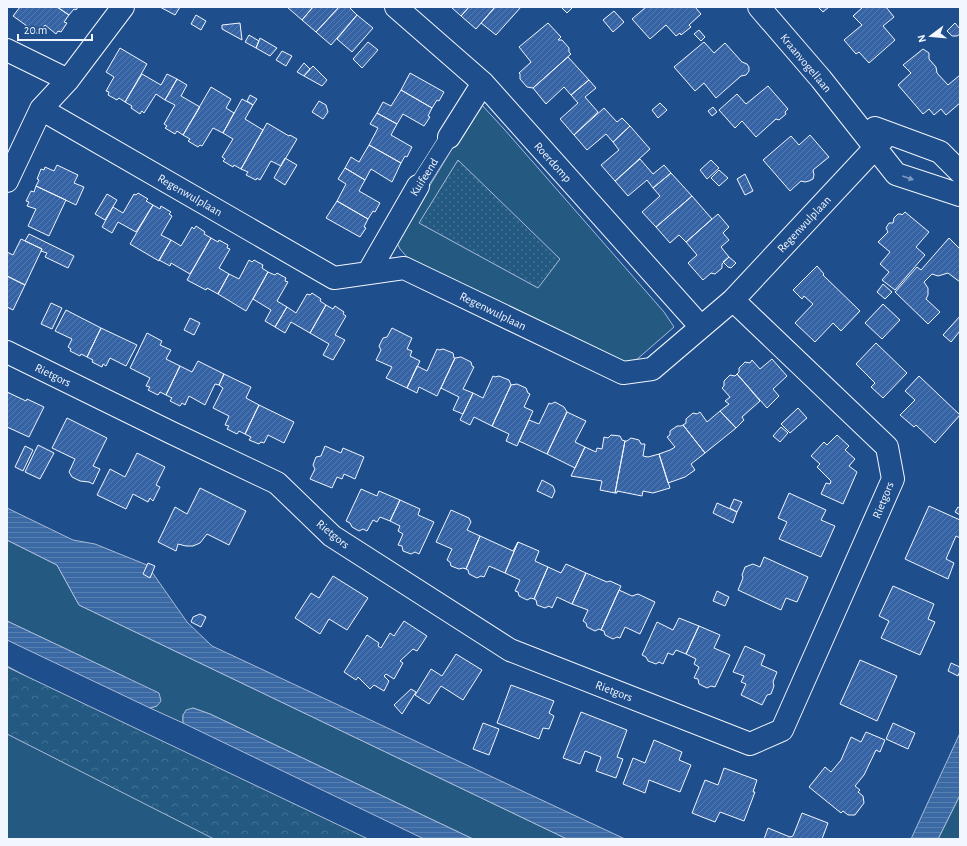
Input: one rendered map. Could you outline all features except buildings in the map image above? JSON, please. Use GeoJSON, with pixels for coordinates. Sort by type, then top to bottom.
{"type":"FeatureCollection","features":[{"type":"Feature","properties":{"kind":"street"},"geometry":{"type":"LineString","coordinates":[[7,181],[41,109],[68,80],[123,7]]}},
{"type":"Feature","properties":{"kind":"street","name":"Roerdomp"},"geometry":{"type":"LineString","coordinates":[[396,7],[483,83],[700,327]]}},
{"type":"Feature","properties":{"kind":"street","name":"Kraanvogellaan"},"geometry":{"type":"LineString","coordinates":[[758,7],[854,120],[882,141],[940,152],[960,172]]}},
{"type":"Feature","properties":{"kind":"street"},"geometry":{"type":"LineString","coordinates":[[7,50],[68,80]]}},
{"type":"Feature","properties":{"kind":"street","name":"Kuifeend"},"geometry":{"type":"LineString","coordinates":[[368,274],[418,186],[483,83]]}},
{"type":"Feature","properties":{"kind":"street","name":"Regenwulplaan"},"geometry":{"type":"LineString","coordinates":[[41,109],[334,278],[404,268],[623,373],[652,369],[733,300],[882,141]]}},
{"type":"Feature","properties":{"kind":"street","name":"Kraanvogellaan"},"geometry":{"type":"LineString","coordinates":[[882,141],[896,174],[959,194]]}},
{"type":"Feature","properties":{"kind":"street","name":"Rietgors"},"geometry":{"type":"LineString","coordinates":[[7,352],[172,434],[277,483],[332,536],[510,650],[750,744],[782,730],[893,479],[886,447],[733,300]]}},
{"type":"Feature","properties":{"kind":"green space"},"geometry":{"type":"Polygon","coordinates":[[[480,103],[664,312],[674,327],[635,361],[619,365],[591,349],[407,257],[400,249],[396,241],[480,103]]]}},
{"type":"Feature","properties":{"kind":"green space"},"geometry":{"type":"Polygon","coordinates":[[[458,160],[560,259],[538,288],[419,223],[458,160]]]}},
{"type":"Feature","properties":{"kind":"green space"},"geometry":{"type":"Polygon","coordinates":[[[7,540],[57,565],[79,605],[567,839],[473,839],[210,714],[193,708],[183,715],[183,723],[150,708],[157,706],[125,677],[7,621],[7,540]]]}},
{"type":"Feature","properties":{"kind":"green space"},"geometry":{"type":"Polygon","coordinates":[[[7,666],[328,839],[7,839],[7,666]]]}},
{"type":"Feature","properties":{"kind":"green space"},"geometry":{"type":"Polygon","coordinates":[[[7,667],[368,839],[214,839],[7,734],[7,667]]]}},
{"type":"Feature","properties":{"kind":"green space"},"geometry":{"type":"Polygon","coordinates":[[[960,795],[960,839],[938,839],[960,795]]]}},
{"type":"Feature","properties":{"kind":"shaded area"},"geometry":{"type":"Polygon","coordinates":[[[7,508],[73,540],[95,544],[147,565],[187,622],[212,646],[625,839],[567,839],[79,605],[57,565],[7,540],[7,508]]]}},
{"type":"Feature","properties":{"kind":"shaded area"},"geometry":{"type":"Polygon","coordinates":[[[7,621],[159,693],[161,701],[157,706],[150,708],[7,640],[7,621]]]}},
{"type":"Feature","properties":{"kind":"shaded area"},"geometry":{"type":"Polygon","coordinates":[[[193,708],[210,714],[473,839],[424,839],[183,723],[183,715],[186,710],[193,708]]]}},
{"type":"Feature","properties":{"kind":"shaded area"},"geometry":{"type":"Polygon","coordinates":[[[960,733],[960,795],[938,839],[911,839],[960,733]]]}}]}
